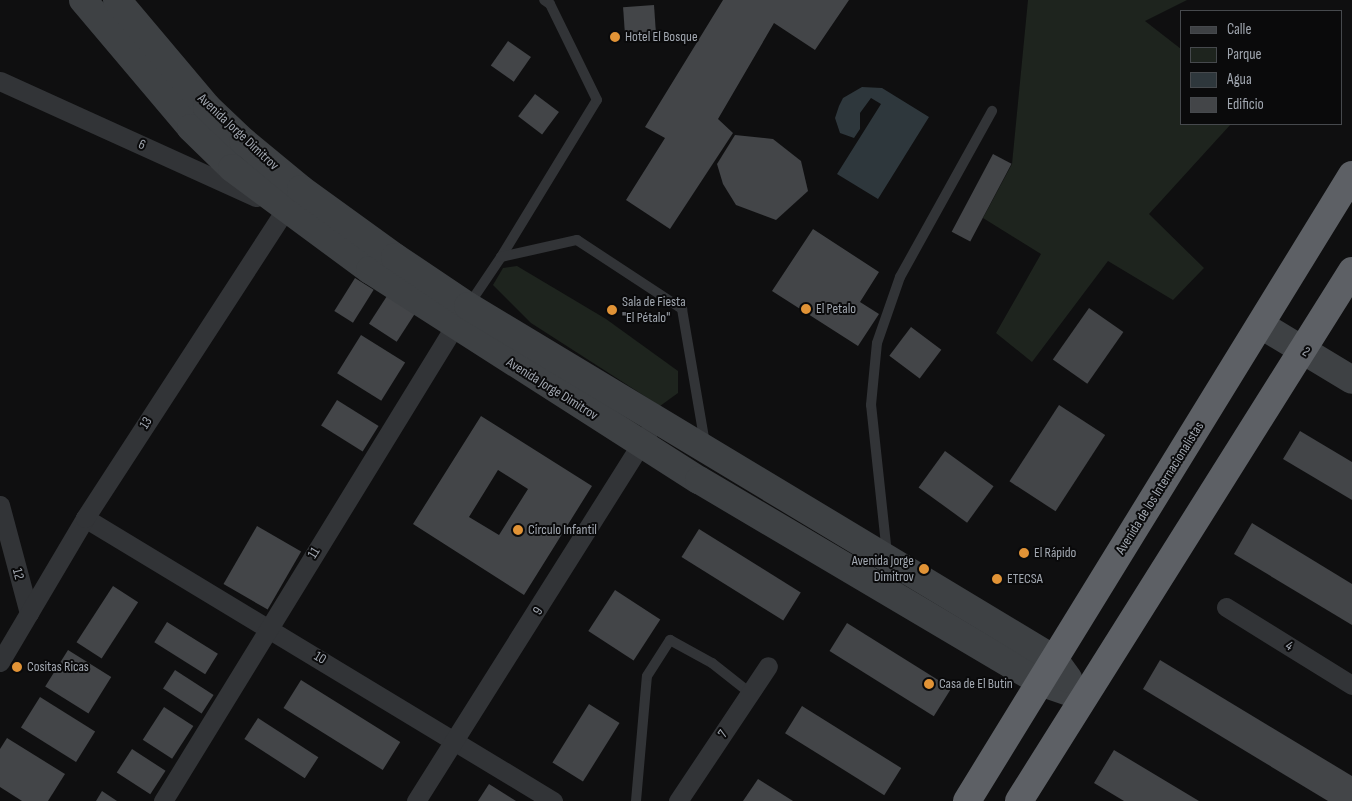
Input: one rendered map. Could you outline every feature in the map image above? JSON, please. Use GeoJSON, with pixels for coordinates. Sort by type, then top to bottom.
{"type":"FeatureCollection","features":[{"type":"Feature","properties":{"kind":"highway","name":"Avenida de los Internacionalistas"},"geometry":{"type":"LineString","coordinates":[[967,801],[1352,175]]}},
{"type":"Feature","properties":{"kind":"highway"},"geometry":{"type":"LineString","coordinates":[[1019,801],[1352,272]]}},
{"type":"Feature","properties":{"kind":"main road","name":"Avenida Jorge Dimitrov"},"geometry":{"type":"LineString","coordinates":[[83,0],[191,128],[460,316],[640,445],[1040,682],[1083,697]]}},
{"type":"Feature","properties":{"kind":"main road","name":"Avenida Jorge Dimitrov"},"geometry":{"type":"LineString","coordinates":[[117,0],[207,107],[292,199]]}},
{"type":"Feature","properties":{"kind":"main road","name":"Avenida Jorge Dimitrov"},"geometry":{"type":"LineString","coordinates":[[460,316],[656,418],[707,451],[1054,659],[1083,697]]}},
{"type":"Feature","properties":{"kind":"main road","name":"2"},"geometry":{"type":"LineString","coordinates":[[1261,325],[1352,380]]}},
{"type":"Feature","properties":{"kind":"street","name":"6"},"geometry":{"type":"LineString","coordinates":[[0,81],[292,199]]}},
{"type":"Feature","properties":{"kind":"street","name":"13"},"geometry":{"type":"LineString","coordinates":[[0,662],[85,518],[292,199]]}},
{"type":"Feature","properties":{"kind":"street","name":"11"},"geometry":{"type":"LineString","coordinates":[[163,801],[460,316]]}},
{"type":"Feature","properties":{"kind":"street","name":"9"},"geometry":{"type":"LineString","coordinates":[[416,801],[656,418]]}},
{"type":"Feature","properties":{"kind":"street","name":"12"},"geometry":{"type":"LineString","coordinates":[[0,505],[28,613]]}},
{"type":"Feature","properties":{"kind":"street","name":"10"},"geometry":{"type":"LineString","coordinates":[[85,518],[269,627],[553,801]]}},
{"type":"Feature","properties":{"kind":"street","name":"4"},"geometry":{"type":"LineString","coordinates":[[1226,607],[1352,685]]}},
{"type":"Feature","properties":{"kind":"street","name":"7"},"geometry":{"type":"LineString","coordinates":[[678,801],[768,666]]}},
{"type":"Feature","properties":{"kind":"lane"},"geometry":{"type":"LineString","coordinates":[[460,316],[501,258],[597,100],[549,1]]}},
{"type":"Feature","properties":{"kind":"lane"},"geometry":{"type":"LineString","coordinates":[[888,558],[871,405],[877,343],[900,278],[992,111]]}},
{"type":"Feature","properties":{"kind":"lane"},"geometry":{"type":"LineString","coordinates":[[501,258],[577,240],[682,309],[707,451]]}},
{"type":"Feature","properties":{"kind":"lane"},"geometry":{"type":"LineString","coordinates":[[636,801],[647,676],[670,640],[712,663],[750,693]]}},
{"type":"Feature","properties":{"kind":"green space"},"geometry":{"type":"Polygon","coordinates":[[[1028,0],[1187,0],[1145,21],[1180,48],[1180,125],[1230,125],[1149,214],[1204,268],[1173,300],[1108,261],[1032,362],[996,333],[1041,254],[983,218],[1012,164],[1028,0]]]}},
{"type":"Feature","properties":{"kind":"green space"},"geometry":{"type":"Polygon","coordinates":[[[517,266],[606,319],[678,371],[678,393],[660,406],[531,323],[493,285],[503,268],[517,266]]]}},
{"type":"Feature","properties":{"kind":"water"},"geometry":{"type":"Polygon","coordinates":[[[862,87],[882,88],[929,117],[878,199],[837,174],[881,104],[871,98],[860,113],[860,129],[854,138],[840,133],[835,118],[839,106],[843,98],[862,87]]]}},
{"type":"Feature","properties":{"kind":"building"},"geometry":{"type":"Polygon","coordinates":[[[723,0],[849,0],[815,50],[774,23],[718,119],[733,133],[670,229],[626,200],[665,138],[645,127],[723,0]]]}},
{"type":"Feature","properties":{"kind":"building"},"geometry":{"type":"Polygon","coordinates":[[[654,5],[656,36],[625,38],[623,7],[654,5]]]}},
{"type":"Feature","properties":{"kind":"building"},"geometry":{"type":"Polygon","coordinates":[[[508,41],[531,57],[514,82],[491,66],[508,41]]]}},
{"type":"Feature","properties":{"kind":"building"},"geometry":{"type":"Polygon","coordinates":[[[535,94],[559,112],[542,134],[518,116],[535,94]]]}},
{"type":"Feature","properties":{"kind":"building"},"geometry":{"type":"Polygon","coordinates":[[[735,135],[773,139],[801,161],[808,191],[776,220],[736,205],[723,184],[717,164],[735,135]]]}},
{"type":"Feature","properties":{"kind":"building"},"geometry":{"type":"Polygon","coordinates":[[[993,154],[1012,164],[970,242],[952,232],[993,154]]]}},
{"type":"Feature","properties":{"kind":"building"},"geometry":{"type":"Polygon","coordinates":[[[813,229],[879,272],[860,302],[879,314],[858,346],[772,291],[813,229]]]}},
{"type":"Feature","properties":{"kind":"building"},"geometry":{"type":"Polygon","coordinates":[[[355,278],[374,290],[353,323],[334,311],[355,278]]]}},
{"type":"Feature","properties":{"kind":"building"},"geometry":{"type":"Polygon","coordinates":[[[387,296],[415,314],[397,342],[369,324],[387,296]]]}},
{"type":"Feature","properties":{"kind":"building"},"geometry":{"type":"Polygon","coordinates":[[[1089,308],[1123,332],[1087,384],[1053,360],[1089,308]]]}},
{"type":"Feature","properties":{"kind":"building"},"geometry":{"type":"Polygon","coordinates":[[[911,327],[941,350],[920,379],[889,356],[911,327]]]}},
{"type":"Feature","properties":{"kind":"building"},"geometry":{"type":"Polygon","coordinates":[[[361,335],[405,363],[381,401],[337,373],[361,335]]]}},
{"type":"Feature","properties":{"kind":"building"},"geometry":{"type":"Polygon","coordinates":[[[337,400],[379,426],[363,451],[321,425],[337,400]]]}},
{"type":"Feature","properties":{"kind":"building"},"geometry":{"type":"Polygon","coordinates":[[[1059,405],[1105,435],[1056,511],[1009,481],[1059,405]]]}},
{"type":"Feature","properties":{"kind":"building"},"geometry":{"type":"Polygon","coordinates":[[[481,416],[592,486],[524,595],[413,524],[481,416]],[[498,470],[469,517],[499,535],[528,489],[498,470]]]}},
{"type":"Feature","properties":{"kind":"building"},"geometry":{"type":"Polygon","coordinates":[[[1300,431],[1352,462],[1352,500],[1283,459],[1300,431]]]}},
{"type":"Feature","properties":{"kind":"building"},"geometry":{"type":"Polygon","coordinates":[[[945,451],[994,486],[967,523],[919,487],[945,451]]]}},
{"type":"Feature","properties":{"kind":"building"},"geometry":{"type":"Polygon","coordinates":[[[1252,523],[1352,584],[1352,625],[1234,554],[1252,523]]]}},
{"type":"Feature","properties":{"kind":"building"},"geometry":{"type":"Polygon","coordinates":[[[257,526],[301,552],[268,610],[224,584],[257,526]]]}},
{"type":"Feature","properties":{"kind":"building"},"geometry":{"type":"Polygon","coordinates":[[[699,529],[801,593],[783,621],[682,557],[699,529]]]}},
{"type":"Feature","properties":{"kind":"building"},"geometry":{"type":"Polygon","coordinates":[[[113,586],[138,602],[102,659],[77,642],[113,586]]]}},
{"type":"Feature","properties":{"kind":"building"},"geometry":{"type":"Polygon","coordinates":[[[615,590],[660,619],[634,661],[588,631],[615,590]]]}},
{"type":"Feature","properties":{"kind":"building"},"geometry":{"type":"Polygon","coordinates":[[[167,622],[218,654],[205,674],[154,642],[167,622]]]}},
{"type":"Feature","properties":{"kind":"building"},"geometry":{"type":"Polygon","coordinates":[[[847,623],[951,688],[934,716],[830,651],[847,623]]]}},
{"type":"Feature","properties":{"kind":"building"},"geometry":{"type":"Polygon","coordinates":[[[68,650],[111,677],[88,713],[45,686],[68,650]]]}},
{"type":"Feature","properties":{"kind":"building"},"geometry":{"type":"Polygon","coordinates":[[[1160,660],[1352,776],[1352,801],[1328,801],[1143,689],[1160,660]]]}},
{"type":"Feature","properties":{"kind":"building"},"geometry":{"type":"Polygon","coordinates":[[[175,670],[214,695],[202,714],[163,688],[175,670]]]}},
{"type":"Feature","properties":{"kind":"building"},"geometry":{"type":"Polygon","coordinates":[[[301,680],[400,742],[383,770],[284,708],[301,680]]]}},
{"type":"Feature","properties":{"kind":"building"},"geometry":{"type":"Polygon","coordinates":[[[40,697],[95,731],[76,762],[21,728],[40,697]]]}},
{"type":"Feature","properties":{"kind":"building"},"geometry":{"type":"Polygon","coordinates":[[[589,704],[620,723],[583,782],[552,763],[589,704]]]}},
{"type":"Feature","properties":{"kind":"building"},"geometry":{"type":"Polygon","coordinates":[[[802,706],[901,768],[884,795],[785,733],[802,706]]]}},
{"type":"Feature","properties":{"kind":"building"},"geometry":{"type":"Polygon","coordinates":[[[164,707],[193,726],[172,759],[143,740],[164,707]]]}},
{"type":"Feature","properties":{"kind":"building"},"geometry":{"type":"Polygon","coordinates":[[[258,718],[318,757],[305,778],[244,739],[258,718]]]}},
{"type":"Feature","properties":{"kind":"building"},"geometry":{"type":"Polygon","coordinates":[[[7,738],[65,774],[48,801],[22,801],[0,787],[0,749],[7,738]]]}},
{"type":"Feature","properties":{"kind":"building"},"geometry":{"type":"Polygon","coordinates":[[[132,749],[166,771],[150,794],[117,772],[132,749]]]}},
{"type":"Feature","properties":{"kind":"building"},"geometry":{"type":"Polygon","coordinates":[[[1114,750],[1199,801],[1124,801],[1094,783],[1114,750]]]}},
{"type":"Feature","properties":{"kind":"building"},"geometry":{"type":"Polygon","coordinates":[[[758,779],[793,801],[743,801],[758,779]]]}},
{"type":"Feature","properties":{"kind":"building"},"geometry":{"type":"Polygon","coordinates":[[[489,784],[516,801],[478,801],[489,784]]]}},
{"type":"Feature","properties":{"kind":"building"},"geometry":{"type":"Polygon","coordinates":[[[102,791],[117,801],[96,801],[102,791]]]}},
{"type":"Feature","properties":{"kind":"place","name":"Hotel El Bosque"},"geometry":{"type":"Point","coordinates":[615,37]}},
{"type":"Feature","properties":{"kind":"place","name":"El Petalo"},"geometry":{"type":"Point","coordinates":[806,309]}},
{"type":"Feature","properties":{"kind":"place","name":"Sala de Fiesta \"El Pétalo\""},"geometry":{"type":"Point","coordinates":[612,310]}},
{"type":"Feature","properties":{"kind":"place","name":"Círculo Infantil"},"geometry":{"type":"Point","coordinates":[518,530]}},
{"type":"Feature","properties":{"kind":"place","name":"El Rápido"},"geometry":{"type":"Point","coordinates":[1024,553]}},
{"type":"Feature","properties":{"kind":"place","name":"Avenida Jorge Dimitrov"},"geometry":{"type":"Point","coordinates":[924,569]}},
{"type":"Feature","properties":{"kind":"place","name":"ETECSA"},"geometry":{"type":"Point","coordinates":[997,579]}},
{"type":"Feature","properties":{"kind":"place","name":"Cositas Ricas"},"geometry":{"type":"Point","coordinates":[17,667]}},
{"type":"Feature","properties":{"kind":"place","name":"Casa de El Butin"},"geometry":{"type":"Point","coordinates":[929,684]}}]}
